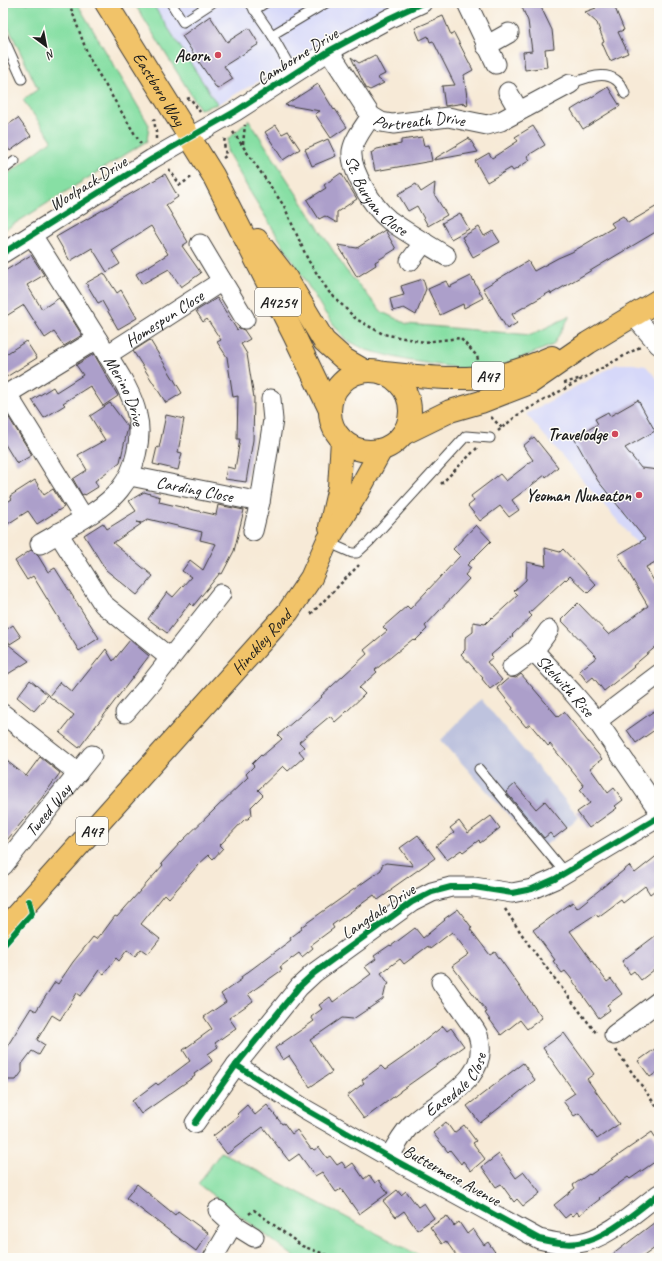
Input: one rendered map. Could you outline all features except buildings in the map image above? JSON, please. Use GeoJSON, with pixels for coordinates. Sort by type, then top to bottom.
{"type":"FeatureCollection","features":[{"type":"Feature","properties":{"kind":"main road","name":"Eastboro Way"},"geometry":{"type":"LineString","coordinates":[[106,3],[171,110],[208,167],[224,196]]}},
{"type":"Feature","properties":{"kind":"main road","name":"A4254"},"geometry":{"type":"LineString","coordinates":[[224,196],[285,276],[324,341],[344,359],[374,372]]}},
{"type":"Feature","properties":{"kind":"main road","name":"A4254"},"geometry":{"type":"LineString","coordinates":[[224,196],[330,410]]}},
{"type":"Feature","properties":{"kind":"main road","name":"A47"},"geometry":{"type":"LineString","coordinates":[[588,343],[520,370],[491,376],[447,378],[374,372],[350,376],[338,386],[331,402],[330,420],[334,429],[342,440],[348,445],[360,450],[381,450],[390,446],[403,434],[450,411],[481,402],[530,383],[588,343],[659,300]]}},
{"type":"Feature","properties":{"kind":"main road"},"geometry":{"type":"LineString","coordinates":[[374,372],[395,380],[401,385],[408,397],[410,407],[409,420],[403,434]]}},
{"type":"Feature","properties":{"kind":"main road","name":"Hinckley Road"},"geometry":{"type":"LineString","coordinates":[[327,542],[338,487],[342,440]]}},
{"type":"Feature","properties":{"kind":"main road","name":"Hinckley Road"},"geometry":{"type":"LineString","coordinates":[[3,930],[288,612],[311,578],[327,542],[359,490],[381,450]]}},
{"type":"Feature","properties":{"kind":"street","name":"Camborne Drive"},"geometry":{"type":"LineString","coordinates":[[189,138],[223,117],[236,111],[330,51],[390,18],[422,3]]}},
{"type":"Feature","properties":{"kind":"street"},"geometry":{"type":"LineString","coordinates":[[466,3],[496,64]]}},
{"type":"Feature","properties":{"kind":"street"},"geometry":{"type":"LineString","coordinates":[[486,46],[509,33]]}},
{"type":"Feature","properties":{"kind":"street","name":"Portreath Drive"},"geometry":{"type":"LineString","coordinates":[[330,51],[371,116],[381,122],[393,124],[448,117],[487,125],[501,121],[570,84]]}},
{"type":"Feature","properties":{"kind":"street"},"geometry":{"type":"LineString","coordinates":[[508,92],[519,111]]}},
{"type":"Feature","properties":{"kind":"street","name":"St. Buryan Close"},"geometry":{"type":"LineString","coordinates":[[371,116],[356,141],[352,152],[353,165],[358,178],[380,211],[389,220],[446,256]]}},
{"type":"Feature","properties":{"kind":"street","name":"Woolpack Drive"},"geometry":{"type":"LineString","coordinates":[[3,253],[157,150],[189,138]]}},
{"type":"Feature","properties":{"kind":"street","name":"Merino Drive"},"geometry":{"type":"LineString","coordinates":[[32,235],[107,355],[132,398],[138,417],[138,446],[130,476],[105,504],[40,544]]}},
{"type":"Feature","properties":{"kind":"street","name":"St. Buryan Close"},"geometry":{"type":"LineString","coordinates":[[410,261],[424,242]]}},
{"type":"Feature","properties":{"kind":"street","name":"Homespun Close"},"geometry":{"type":"LineString","coordinates":[[200,244],[245,319]]}},
{"type":"Feature","properties":{"kind":"street","name":"Homespun Close"},"geometry":{"type":"LineString","coordinates":[[107,355],[222,281]]}},
{"type":"Feature","properties":{"kind":"street"},"geometry":{"type":"LineString","coordinates":[[634,316],[657,342]]}},
{"type":"Feature","properties":{"kind":"street"},"geometry":{"type":"LineString","coordinates":[[84,518],[5,390],[97,339]]}},
{"type":"Feature","properties":{"kind":"street"},"geometry":{"type":"LineString","coordinates":[[253,531],[260,502],[273,420],[270,399]]}},
{"type":"Feature","properties":{"kind":"street","name":"Carding Close"},"geometry":{"type":"LineString","coordinates":[[130,476],[260,502]]}},
{"type":"Feature","properties":{"kind":"street"},"geometry":{"type":"LineString","coordinates":[[58,533],[103,604],[170,658]]}},
{"type":"Feature","properties":{"kind":"street"},"geometry":{"type":"LineString","coordinates":[[125,713],[221,594]]}},
{"type":"Feature","properties":{"kind":"street","name":"Skelwith Rise"},"geometry":{"type":"LineString","coordinates":[[512,667],[534,651],[549,630]]}},
{"type":"Feature","properties":{"kind":"street","name":"Skelwith Rise"},"geometry":{"type":"LineString","coordinates":[[534,651],[597,721],[659,811]]}},
{"type":"Feature","properties":{"kind":"street","name":"Skelwith Rise"},"geometry":{"type":"LineString","coordinates":[[597,721],[659,674]]}},
{"type":"Feature","properties":{"kind":"street","name":"Tweed Way"},"geometry":{"type":"LineString","coordinates":[[3,714],[78,773]]}},
{"type":"Feature","properties":{"kind":"street","name":"Tweed Way"},"geometry":{"type":"LineString","coordinates":[[3,866],[92,755]]}},
{"type":"Feature","properties":{"kind":"street","name":"Langdale Drive"},"geometry":{"type":"LineString","coordinates":[[195,1124],[236,1065],[299,987],[314,973],[412,902],[432,892],[452,887],[512,893],[532,890],[565,873],[659,816]]}},
{"type":"Feature","properties":{"kind":"street","name":"Easedale Close"},"geometry":{"type":"LineString","coordinates":[[389,1157],[407,1128],[463,1085],[474,1072],[479,1061],[480,1050],[478,1034],[441,982]]}},
{"type":"Feature","properties":{"kind":"street"},"geometry":{"type":"LineString","coordinates":[[611,1038],[659,1001]]}},
{"type":"Feature","properties":{"kind":"street","name":"Buttermere Avenue"},"geometry":{"type":"LineString","coordinates":[[236,1065],[305,1108],[389,1157],[539,1239],[581,1251],[659,1194]]}},
{"type":"Feature","properties":{"kind":"street"},"geometry":{"type":"LineString","coordinates":[[218,1210],[233,1224],[254,1237]]}},
{"type":"Feature","properties":{"kind":"street"},"geometry":{"type":"LineString","coordinates":[[213,1258],[233,1224]]}},
{"type":"Feature","properties":{"kind":"lane"},"geometry":{"type":"LineString","coordinates":[[171,3],[183,22],[212,3]]}},
{"type":"Feature","properties":{"kind":"lane"},"geometry":{"type":"LineString","coordinates":[[265,3],[252,6],[272,35],[294,74]]}},
{"type":"Feature","properties":{"kind":"lane"},"geometry":{"type":"LineString","coordinates":[[272,35],[326,3]]}},
{"type":"Feature","properties":{"kind":"lane"},"geometry":{"type":"LineString","coordinates":[[3,37],[22,79]]}},
{"type":"Feature","properties":{"kind":"lane"},"geometry":{"type":"LineString","coordinates":[[570,84],[589,76],[603,75],[616,80],[623,87],[625,94]]}},
{"type":"Feature","properties":{"kind":"lane"},"geometry":{"type":"LineString","coordinates":[[3,170],[15,161]]}},
{"type":"Feature","properties":{"kind":"lane"},"geometry":{"type":"LineString","coordinates":[[327,542],[352,553],[357,553],[369,542],[466,436],[490,438]]}},
{"type":"Feature","properties":{"kind":"lane"},"geometry":{"type":"LineString","coordinates":[[479,768],[565,873]]}},
{"type":"Feature","properties":{"kind":"path"},"geometry":{"type":"LineString","coordinates":[[68,3],[89,58],[144,150],[157,150]]}},
{"type":"Feature","properties":{"kind":"path"},"geometry":{"type":"LineString","coordinates":[[223,117],[217,109],[204,114],[199,111],[190,98],[154,120],[157,150],[180,185],[226,156],[224,143],[226,134],[232,130],[284,206],[308,260],[329,292],[356,319],[383,334],[424,342],[460,338],[477,356],[483,377]]}},
{"type":"Feature","properties":{"kind":"path"},"geometry":{"type":"LineString","coordinates":[[436,489],[469,456],[519,414],[657,342]]}},
{"type":"Feature","properties":{"kind":"path"},"geometry":{"type":"LineString","coordinates":[[307,617],[363,562]]}},
{"type":"Feature","properties":{"kind":"path"},"geometry":{"type":"LineString","coordinates":[[493,890],[528,946],[605,1044],[611,1038],[659,1110]]}},
{"type":"Feature","properties":{"kind":"path"},"geometry":{"type":"LineString","coordinates":[[233,1224],[254,1210],[302,1246],[334,1258]]}},
{"type":"Feature","properties":{"kind":"shaded area"},"geometry":{"type":"Polygon","coordinates":[[[152,3],[398,3],[218,104],[152,3]]]}},
{"type":"Feature","properties":{"kind":"shaded area"},"geometry":{"type":"Polygon","coordinates":[[[617,364],[646,366],[659,381],[659,531],[640,547],[526,414],[617,364]]]}},
{"type":"Feature","properties":{"kind":"shaded area"},"geometry":{"type":"Polygon","coordinates":[[[481,699],[579,817],[540,850],[441,740],[481,699]]]}},
{"type":"Feature","properties":{"kind":"green space"},"geometry":{"type":"Polygon","coordinates":[[[3,3],[77,3],[149,125],[147,141],[3,231],[3,178],[52,140],[23,100],[38,89],[3,16],[3,3]]]}},
{"type":"Feature","properties":{"kind":"green space"},"geometry":{"type":"Polygon","coordinates":[[[134,3],[152,3],[218,104],[200,109],[134,3]]]}},
{"type":"Feature","properties":{"kind":"green space"},"geometry":{"type":"Polygon","coordinates":[[[249,120],[345,269],[382,312],[407,324],[531,335],[570,316],[553,345],[501,366],[471,370],[406,360],[366,350],[345,339],[325,313],[249,190],[227,151],[228,139],[249,120]]]}},
{"type":"Feature","properties":{"kind":"green space"},"geometry":{"type":"Polygon","coordinates":[[[221,1152],[424,1258],[296,1258],[198,1184],[221,1152]]]}},
{"type":"Feature","properties":{"kind":"cycle path"},"geometry":{"type":"LineString","coordinates":[[3,253],[152,159],[236,111],[329,51],[390,18],[422,3]]}},
{"type":"Feature","properties":{"kind":"cycle path"},"geometry":{"type":"LineString","coordinates":[[195,1123],[236,1065],[299,987],[314,973],[412,902],[432,892],[451,887],[474,887],[512,893],[532,889],[555,879],[659,817]]}},
{"type":"Feature","properties":{"kind":"cycle path"},"geometry":{"type":"LineString","coordinates":[[3,946],[32,913],[29,901]]}},
{"type":"Feature","properties":{"kind":"cycle path"},"geometry":{"type":"LineString","coordinates":[[236,1065],[305,1109],[539,1239],[568,1244],[588,1241],[621,1223],[659,1194]]}},
{"type":"Feature","properties":{"kind":"place","name":"Acorn"},"geometry":{"type":"Point","coordinates":[218,55]}},
{"type":"Feature","properties":{"kind":"place","name":"Travelodge"},"geometry":{"type":"Point","coordinates":[615,434]}},
{"type":"Feature","properties":{"kind":"place","name":"Yeoman Nuneaton"},"geometry":{"type":"Point","coordinates":[639,495]}}]}
